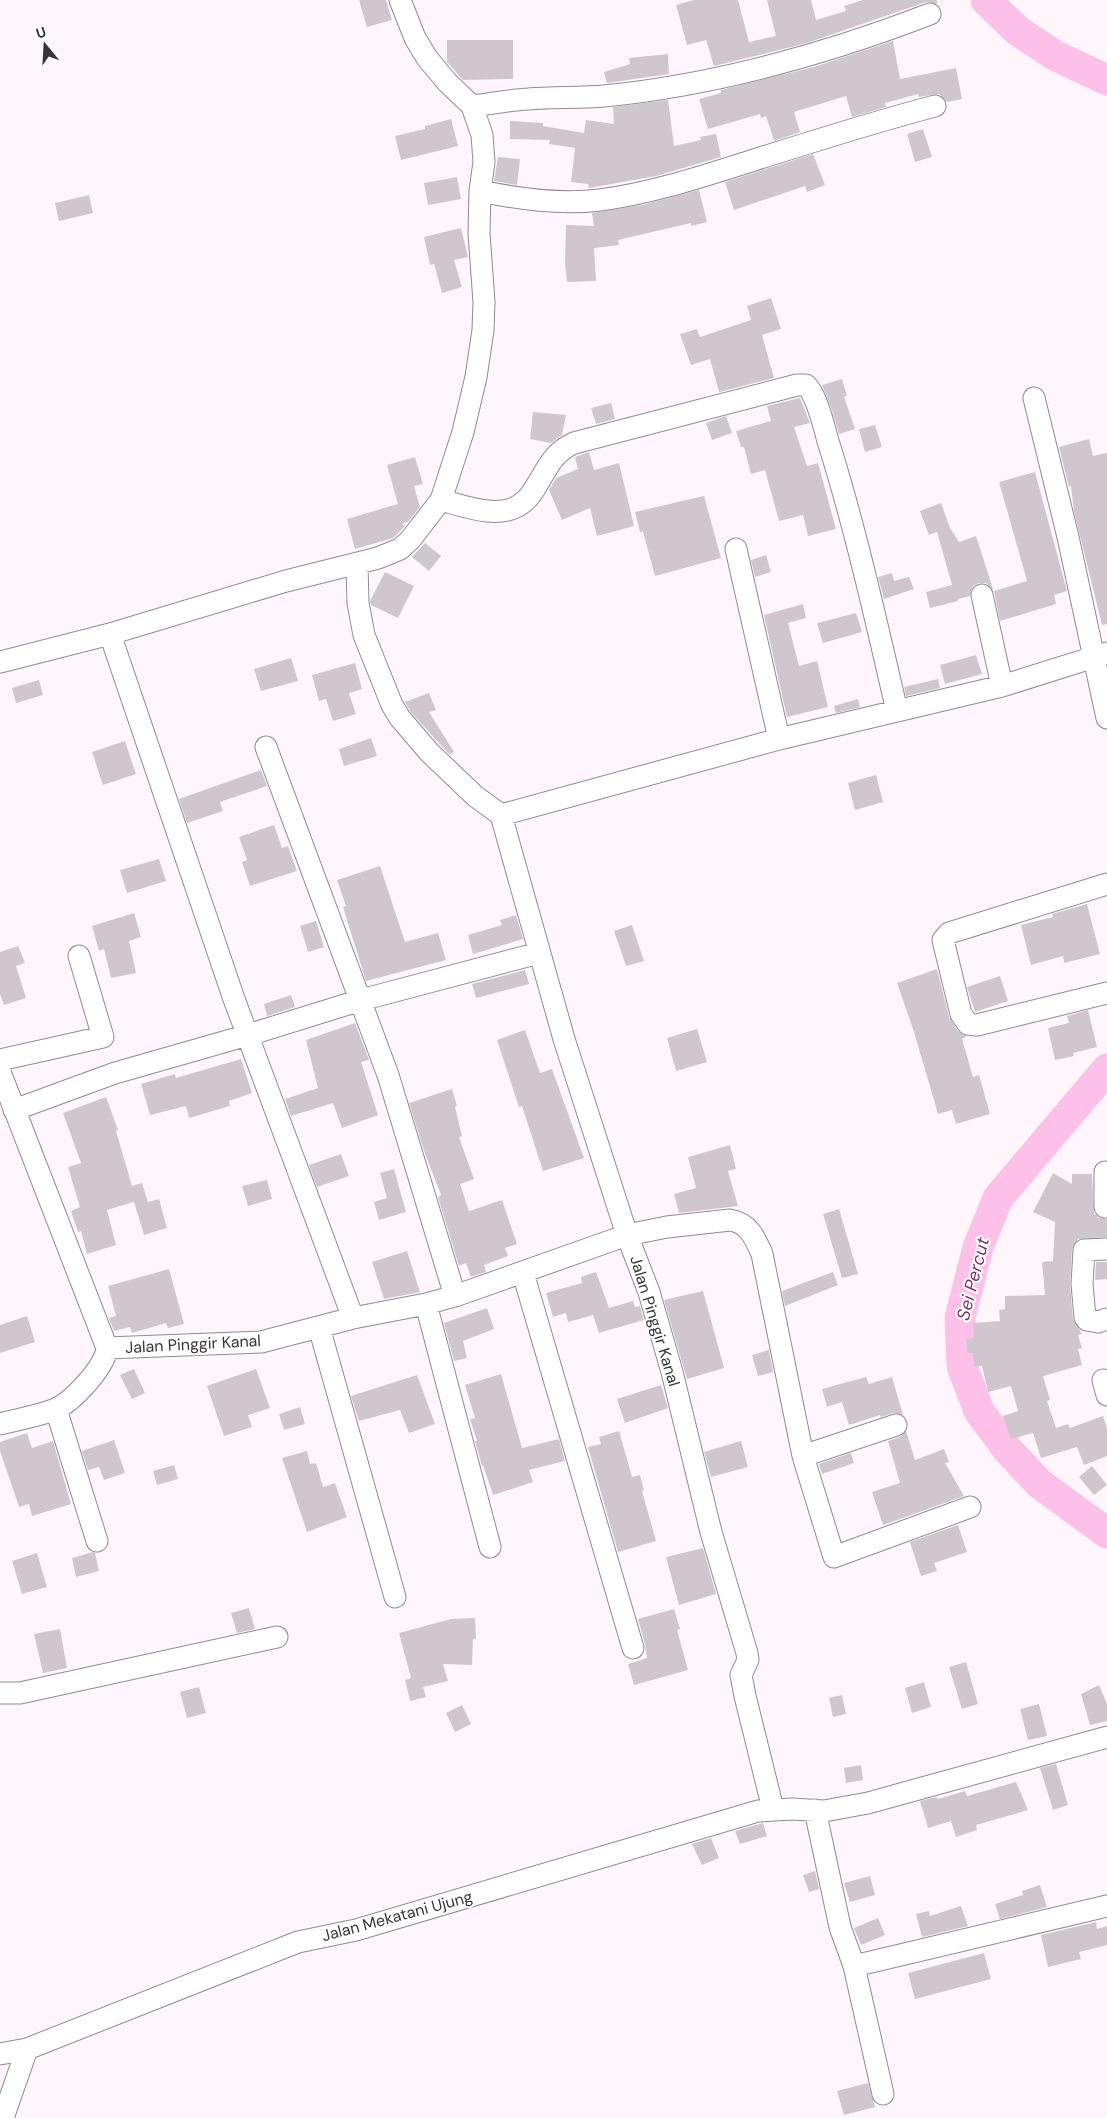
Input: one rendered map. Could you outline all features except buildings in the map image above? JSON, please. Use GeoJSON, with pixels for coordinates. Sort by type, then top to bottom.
{"type":"FeatureCollection","features":[{"type":"Feature","properties":{"kind":"street"},"geometry":{"type":"LineString","coordinates":[[0,662],[110,634],[234,595],[378,558],[400,549],[410,540],[441,500],[463,432],[476,377],[482,330],[484,302],[479,233],[480,191],[484,162],[482,135],[472,106],[427,58],[415,38],[400,0]]}},
{"type":"Feature","properties":{"kind":"street"},"geometry":{"type":"LineString","coordinates":[[472,106],[528,99],[604,96],[678,86],[765,67],[881,33],[930,14]]}},
{"type":"Feature","properties":{"kind":"street"},"geometry":{"type":"LineString","coordinates":[[480,191],[515,198],[575,201],[599,200],[658,190],[868,123],[935,106]]}},
{"type":"Feature","properties":{"kind":"street"},"geometry":{"type":"LineString","coordinates":[[441,500],[496,512],[511,509],[520,505],[532,494],[553,458],[561,450],[574,444],[695,411],[798,385],[806,385],[811,392],[822,420],[838,472],[897,712]]}},
{"type":"Feature","properties":{"kind":"street"},"geometry":{"type":"LineString","coordinates":[[1034,398],[1101,655],[1107,718]]}},
{"type":"Feature","properties":{"kind":"street"},"geometry":{"type":"LineString","coordinates":[[736,549],[779,739]]}},
{"type":"Feature","properties":{"kind":"street"},"geometry":{"type":"LineString","coordinates":[[357,564],[358,603],[364,635],[392,705],[400,718],[429,752],[476,796],[501,815],[564,1039],[627,1235],[667,1227],[730,1220],[738,1221],[752,1232],[762,1254],[803,1456],[834,1556],[970,1507]]}},
{"type":"Feature","properties":{"kind":"street"},"geometry":{"type":"LineString","coordinates":[[982,595],[1002,686]]}},
{"type":"Feature","properties":{"kind":"street"},"geometry":{"type":"LineString","coordinates":[[110,634],[248,1035],[353,1318]]}},
{"type":"Feature","properties":{"kind":"street"},"geometry":{"type":"LineString","coordinates":[[501,815],[779,739],[1002,686],[1101,655]]}},
{"type":"Feature","properties":{"kind":"street"},"geometry":{"type":"LineString","coordinates":[[266,747],[388,1075],[455,1296]]}},
{"type":"Feature","properties":{"kind":"street"},"geometry":{"type":"LineString","coordinates":[[1107,884],[949,933],[943,940],[961,1014],[968,1024],[977,1025],[1107,993]]}},
{"type":"Feature","properties":{"kind":"street"},"geometry":{"type":"LineString","coordinates":[[14,1110],[115,1073],[361,1000],[539,953]]}},
{"type":"Feature","properties":{"kind":"street"},"geometry":{"type":"LineString","coordinates":[[0,1060],[102,1036],[78,956]]}},
{"type":"Feature","properties":{"kind":"street","name":"Jalan Pinggir Kanal"},"geometry":{"type":"LineString","coordinates":[[0,1072],[107,1348],[104,1362],[96,1373],[70,1399],[56,1408],[0,1424]]}},
{"type":"Feature","properties":{"kind":"street"},"geometry":{"type":"LineString","coordinates":[[1100,1172],[1105,1207]]}},
{"type":"Feature","properties":{"kind":"street","name":"Jalan Pinggir Kanal"},"geometry":{"type":"LineString","coordinates":[[107,1348],[261,1342],[353,1318],[426,1304],[455,1296],[627,1235],[649,1292],[676,1390],[711,1532],[747,1653],[748,1660],[741,1675],[773,1809]]}},
{"type":"Feature","properties":{"kind":"street"},"geometry":{"type":"LineString","coordinates":[[1107,1249],[1084,1250],[1082,1284],[1085,1317],[1087,1320],[1098,1322],[1107,1319]]}},
{"type":"Feature","properties":{"kind":"street"},"geometry":{"type":"LineString","coordinates":[[523,1273],[633,1648]]}},
{"type":"Feature","properties":{"kind":"street"},"geometry":{"type":"LineString","coordinates":[[426,1304],[490,1547]]}},
{"type":"Feature","properties":{"kind":"street"},"geometry":{"type":"LineString","coordinates":[[319,1327],[395,1597]]}},
{"type":"Feature","properties":{"kind":"street"},"geometry":{"type":"LineString","coordinates":[[56,1408],[97,1541]]}},
{"type":"Feature","properties":{"kind":"street"},"geometry":{"type":"LineString","coordinates":[[803,1456],[896,1425]]}},
{"type":"Feature","properties":{"kind":"street"},"geometry":{"type":"LineString","coordinates":[[0,1693],[20,1693],[277,1637]]}},
{"type":"Feature","properties":{"kind":"street","name":"Jalan Mekatani Ujung"},"geometry":{"type":"LineString","coordinates":[[0,2054],[27,2049],[298,1942],[356,1930],[758,1811],[773,1809],[824,1810],[868,1803],[1107,1737]]}},
{"type":"Feature","properties":{"kind":"street"},"geometry":{"type":"LineString","coordinates":[[815,1810],[840,1927],[854,1966],[883,2094]]}},
{"type":"Feature","properties":{"kind":"street"},"geometry":{"type":"LineString","coordinates":[[854,1966],[1107,1906]]}},
{"type":"Feature","properties":{"kind":"street"},"geometry":{"type":"LineString","coordinates":[[3,2118],[27,2049]]}},
{"type":"Feature","properties":{"kind":"waterway","name":"Sei Percut"},"geometry":{"type":"LineString","coordinates":[[986,0],[1018,31],[1056,56],[1107,80]]}},
{"type":"Feature","properties":{"kind":"waterway","name":"Sei Percut"},"geometry":{"type":"LineString","coordinates":[[1107,1069],[998,1198],[978,1247],[960,1318],[962,1366],[979,1411],[1008,1450],[1040,1484],[1107,1533]]}}]}
